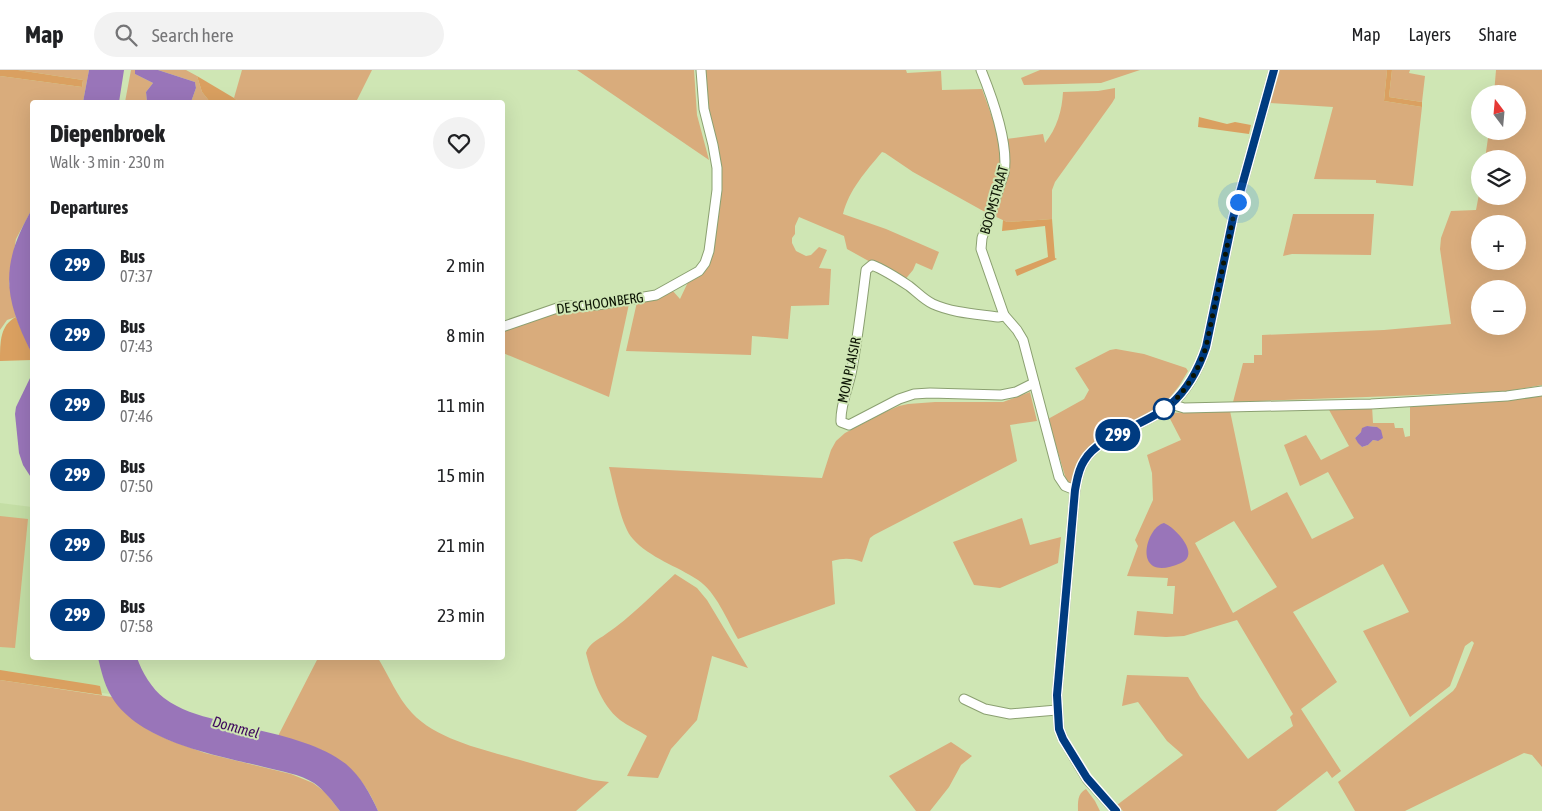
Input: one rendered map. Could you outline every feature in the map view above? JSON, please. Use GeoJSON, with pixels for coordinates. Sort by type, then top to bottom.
{"type":"FeatureCollection","features":[{"type":"Feature","properties":{"kind":"street","name":"DE SCHOONBERG"},"geometry":{"type":"LineString","coordinates":[[505,326],[563,306],[596,305],[656,295],[698,271],[705,263],[717,190],[717,168],[704,109],[701,70]]}},
{"type":"Feature","properties":{"kind":"street","name":"BOOMSTRAAT"},"geometry":{"type":"LineString","coordinates":[[981,70],[989,90],[1005,150],[1006,163],[982,238],[981,249],[1004,315],[1023,340],[1059,478],[1064,486],[1075,490]]}},
{"type":"Feature","properties":{"kind":"street"},"geometry":{"type":"LineString","coordinates":[[1116,811],[1087,778],[1059,729],[1057,695],[1075,490],[1083,462],[1096,447],[1171,404],[1197,370],[1206,347],[1233,218],[1274,70]]}},
{"type":"Feature","properties":{"kind":"street","name":"MON PLAISIR"},"geometry":{"type":"LineString","coordinates":[[1004,315],[998,317],[988,316],[951,310],[935,305],[880,268],[872,265],[866,270],[852,371],[840,411],[841,422],[849,425],[899,398],[914,394],[1001,395],[1016,392],[1034,382]]}},
{"type":"Feature","properties":{"kind":"street"},"geometry":{"type":"LineString","coordinates":[[1171,404],[1184,408],[1371,404],[1507,396],[1542,391]]}},
{"type":"Feature","properties":{"kind":"street"},"geometry":{"type":"LineString","coordinates":[[964,699],[985,709],[1010,714],[1057,710]]}},
{"type":"Feature","properties":{"kind":"shaded area"},"geometry":{"type":"Polygon","coordinates":[[[0,70],[18,70],[83,80],[82,87],[0,76],[0,70]]]}},
{"type":"Feature","properties":{"kind":"shaded area"},"geometry":{"type":"Polygon","coordinates":[[[18,70],[89,70],[83,100],[30,100],[30,213],[16,239],[9,283],[16,317],[7,320],[0,330],[0,76],[82,87],[83,80],[18,70]]]}},
{"type":"Feature","properties":{"kind":"shaded area"},"geometry":{"type":"Polygon","coordinates":[[[131,70],[135,70],[135,74],[153,83],[146,92],[147,100],[125,100],[131,70]]]}},
{"type":"Feature","properties":{"kind":"shaded area"},"geometry":{"type":"Polygon","coordinates":[[[158,70],[186,70],[197,76],[202,92],[208,100],[192,100],[196,88],[195,82],[158,70]]]}},
{"type":"Feature","properties":{"kind":"shaded area"},"geometry":{"type":"Polygon","coordinates":[[[242,70],[372,70],[357,100],[236,100],[234,98],[242,70]]]}},
{"type":"Feature","properties":{"kind":"shaded area"},"geometry":{"type":"Polygon","coordinates":[[[577,70],[694,70],[697,115],[709,160],[577,70]]]}},
{"type":"Feature","properties":{"kind":"shaded area"},"geometry":{"type":"Polygon","coordinates":[[[704,70],[906,70],[907,73],[941,71],[942,90],[982,89],[995,126],[1000,155],[998,176],[985,212],[913,172],[882,152],[854,189],[843,214],[886,229],[939,252],[932,270],[916,263],[903,282],[847,249],[844,236],[799,217],[795,226],[795,234],[792,238],[796,251],[806,256],[811,255],[819,247],[827,250],[819,268],[831,269],[829,305],[791,306],[788,339],[752,336],[751,355],[626,351],[637,302],[672,290],[680,299],[689,280],[705,264],[718,200],[706,112],[704,70]]]}},
{"type":"Feature","properties":{"kind":"shaded area"},"geometry":{"type":"Polygon","coordinates":[[[1040,70],[1140,70],[1101,83],[1024,85],[1021,78],[1040,70]]]}},
{"type":"Feature","properties":{"kind":"shaded area"},"geometry":{"type":"Polygon","coordinates":[[[1278,70],[1387,70],[1384,101],[1422,107],[1413,186],[1376,183],[1376,180],[1314,179],[1333,107],[1268,103],[1278,70]]]}},
{"type":"Feature","properties":{"kind":"shaded area"},"geometry":{"type":"Polygon","coordinates":[[[1387,70],[1392,70],[1389,97],[1422,102],[1422,107],[1384,101],[1387,70]]]}},
{"type":"Feature","properties":{"kind":"shaded area"},"geometry":{"type":"Polygon","coordinates":[[[1392,70],[1410,70],[1409,73],[1425,76],[1422,102],[1389,97],[1392,70]]]}},
{"type":"Feature","properties":{"kind":"shaded area"},"geometry":{"type":"Polygon","coordinates":[[[1496,70],[1542,70],[1542,385],[1508,391],[1233,402],[1243,363],[1254,363],[1254,355],[1262,355],[1262,335],[1384,330],[1451,324],[1440,249],[1441,238],[1451,211],[1476,210],[1477,205],[1526,205],[1526,150],[1486,150],[1488,140],[1526,140],[1526,85],[1495,85],[1496,70]]]}},
{"type":"Feature","properties":{"kind":"shaded area"},"geometry":{"type":"Polygon","coordinates":[[[197,76],[236,100],[208,100],[202,92],[197,76]]]}},
{"type":"Feature","properties":{"kind":"shaded area"},"geometry":{"type":"Polygon","coordinates":[[[1115,88],[1115,98],[1112,103],[1055,182],[1052,190],[1052,219],[1007,222],[992,215],[1006,139],[1043,134],[1045,143],[1058,119],[1063,92],[1098,91],[1115,88]]]}},
{"type":"Feature","properties":{"kind":"shaded area"},"geometry":{"type":"Polygon","coordinates":[[[1199,117],[1227,124],[1235,122],[1251,125],[1249,134],[1198,127],[1199,117]]]}},
{"type":"Feature","properties":{"kind":"shaded area"},"geometry":{"type":"Polygon","coordinates":[[[1293,214],[1374,214],[1371,255],[1292,254],[1283,256],[1293,214]]]}},
{"type":"Feature","properties":{"kind":"shaded area"},"geometry":{"type":"Polygon","coordinates":[[[1052,219],[1055,258],[1057,259],[1017,276],[1015,270],[1048,257],[1045,226],[1002,231],[1003,220],[1007,222],[1052,219]]]}},
{"type":"Feature","properties":{"kind":"shaded area"},"geometry":{"type":"Polygon","coordinates":[[[629,304],[609,397],[505,354],[505,329],[553,311],[629,304]]]}},
{"type":"Feature","properties":{"kind":"shaded area"},"geometry":{"type":"Polygon","coordinates":[[[16,317],[30,349],[30,360],[0,361],[2,335],[11,320],[16,317]]]}},
{"type":"Feature","properties":{"kind":"shaded area"},"geometry":{"type":"Polygon","coordinates":[[[1116,349],[1144,354],[1186,368],[1188,371],[1168,400],[1143,417],[1094,444],[1085,452],[1074,474],[1072,487],[1068,486],[1048,419],[1084,399],[1089,390],[1075,368],[1110,350],[1116,349]]]}},
{"type":"Feature","properties":{"kind":"shaded area"},"geometry":{"type":"Polygon","coordinates":[[[1030,392],[1037,421],[1010,425],[1017,461],[874,535],[870,538],[862,562],[847,559],[832,561],[835,604],[738,639],[721,607],[704,585],[647,551],[633,539],[621,516],[609,467],[822,478],[836,441],[845,433],[899,406],[935,402],[1003,402],[1030,392]]]}},
{"type":"Feature","properties":{"kind":"shaded area"},"geometry":{"type":"Polygon","coordinates":[[[1542,396],[1542,767],[1532,755],[1524,753],[1405,811],[1355,811],[1338,782],[1453,691],[1474,643],[1472,641],[1465,646],[1450,686],[1410,717],[1363,631],[1409,612],[1383,564],[1293,612],[1337,682],[1301,709],[1341,771],[1332,778],[1327,771],[1276,811],[1123,811],[1117,805],[1183,755],[1167,741],[1138,702],[1122,706],[1127,675],[1188,677],[1200,697],[1248,759],[1293,726],[1290,717],[1293,714],[1237,620],[1184,636],[1134,635],[1137,611],[1173,614],[1175,586],[1167,586],[1168,578],[1127,576],[1138,546],[1135,540],[1153,500],[1152,473],[1147,455],[1181,440],[1167,413],[1230,411],[1251,511],[1287,492],[1312,539],[1354,518],[1328,472],[1300,486],[1284,445],[1306,435],[1321,460],[1349,446],[1328,408],[1372,406],[1373,423],[1394,423],[1395,428],[1403,428],[1405,437],[1410,436],[1410,405],[1487,402],[1542,396]],[[1367,426],[1355,438],[1362,447],[1368,445],[1373,440],[1378,441],[1377,427],[1367,426]],[[1234,521],[1195,543],[1233,613],[1277,587],[1234,521]]]}},
{"type":"Feature","properties":{"kind":"shaded area"},"geometry":{"type":"Polygon","coordinates":[[[0,503],[30,507],[30,660],[99,660],[110,694],[0,679],[0,503]]]}},
{"type":"Feature","properties":{"kind":"shaded area"},"geometry":{"type":"Polygon","coordinates":[[[0,516],[28,519],[15,648],[0,647],[0,516]]]}},
{"type":"Feature","properties":{"kind":"shaded area"},"geometry":{"type":"Polygon","coordinates":[[[1022,518],[1030,545],[1061,537],[1058,563],[1000,588],[974,585],[953,542],[1022,518]]]}},
{"type":"Feature","properties":{"kind":"shaded area"},"geometry":{"type":"Polygon","coordinates":[[[675,574],[697,588],[707,600],[748,668],[712,656],[697,720],[671,749],[658,778],[627,776],[647,736],[620,720],[607,706],[594,680],[586,653],[592,644],[641,606],[675,574]]]}},
{"type":"Feature","properties":{"kind":"shaded area"},"geometry":{"type":"Polygon","coordinates":[[[317,660],[379,660],[407,707],[422,722],[434,730],[477,748],[584,778],[609,782],[576,811],[378,811],[361,781],[339,760],[311,746],[278,736],[317,660]]]}},
{"type":"Feature","properties":{"kind":"shaded area"},"geometry":{"type":"Polygon","coordinates":[[[0,670],[100,686],[102,695],[0,680],[0,670]]]}},
{"type":"Feature","properties":{"kind":"shaded area"},"geometry":{"type":"Polygon","coordinates":[[[0,680],[112,697],[133,719],[150,731],[205,753],[291,774],[313,783],[325,792],[340,811],[0,811],[0,680]]]}},
{"type":"Feature","properties":{"kind":"shaded area"},"geometry":{"type":"Polygon","coordinates":[[[951,742],[972,756],[961,765],[949,787],[930,811],[916,811],[889,776],[951,742]]]}},
{"type":"Feature","properties":{"kind":"shaded area"},"geometry":{"type":"Polygon","coordinates":[[[1086,789],[1100,811],[1078,811],[1078,801],[1086,789]]]}},
{"type":"Feature","properties":{"kind":"water"},"geometry":{"type":"Polygon","coordinates":[[[89,70],[124,70],[119,100],[83,100],[89,70]]]}},
{"type":"Feature","properties":{"kind":"water"},"geometry":{"type":"Polygon","coordinates":[[[135,70],[158,70],[195,82],[196,88],[192,100],[147,100],[146,92],[153,83],[135,74],[135,70]]]}},
{"type":"Feature","properties":{"kind":"water"},"geometry":{"type":"Polygon","coordinates":[[[30,213],[30,350],[15,315],[9,281],[14,247],[30,213]]]}},
{"type":"Feature","properties":{"kind":"water"},"geometry":{"type":"Polygon","coordinates":[[[30,378],[30,476],[23,465],[19,453],[16,407],[30,378]]]}},
{"type":"Feature","properties":{"kind":"water"},"geometry":{"type":"Polygon","coordinates":[[[1367,426],[1377,427],[1381,430],[1383,438],[1378,441],[1373,440],[1368,445],[1362,447],[1355,438],[1362,428],[1367,426]]]}},
{"type":"Feature","properties":{"kind":"water"},"geometry":{"type":"Polygon","coordinates":[[[1164,523],[1175,530],[1188,548],[1187,559],[1165,568],[1155,567],[1149,561],[1147,553],[1148,543],[1152,534],[1157,527],[1164,523]]]}},
{"type":"Feature","properties":{"kind":"water","name":"Dommel"},"geometry":{"type":"Polygon","coordinates":[[[99,660],[138,660],[155,690],[176,706],[203,716],[284,736],[333,755],[346,764],[361,780],[378,811],[340,811],[322,789],[303,777],[201,751],[157,735],[138,724],[122,710],[110,694],[99,660]]]}},
{"type":"Feature","properties":{"kind":"bus line","name":"299"},"geometry":{"type":"LineString","coordinates":[[1116,811],[1087,778],[1059,729],[1057,695],[1075,490],[1083,462],[1096,447],[1171,404],[1197,370],[1206,347],[1233,218],[1274,70]]}},
{"type":"Feature","properties":{"kind":"route"},"geometry":{"type":"LineString","coordinates":[[1164,409],[1185,388],[1197,370],[1206,347],[1238,202]]}}]}
